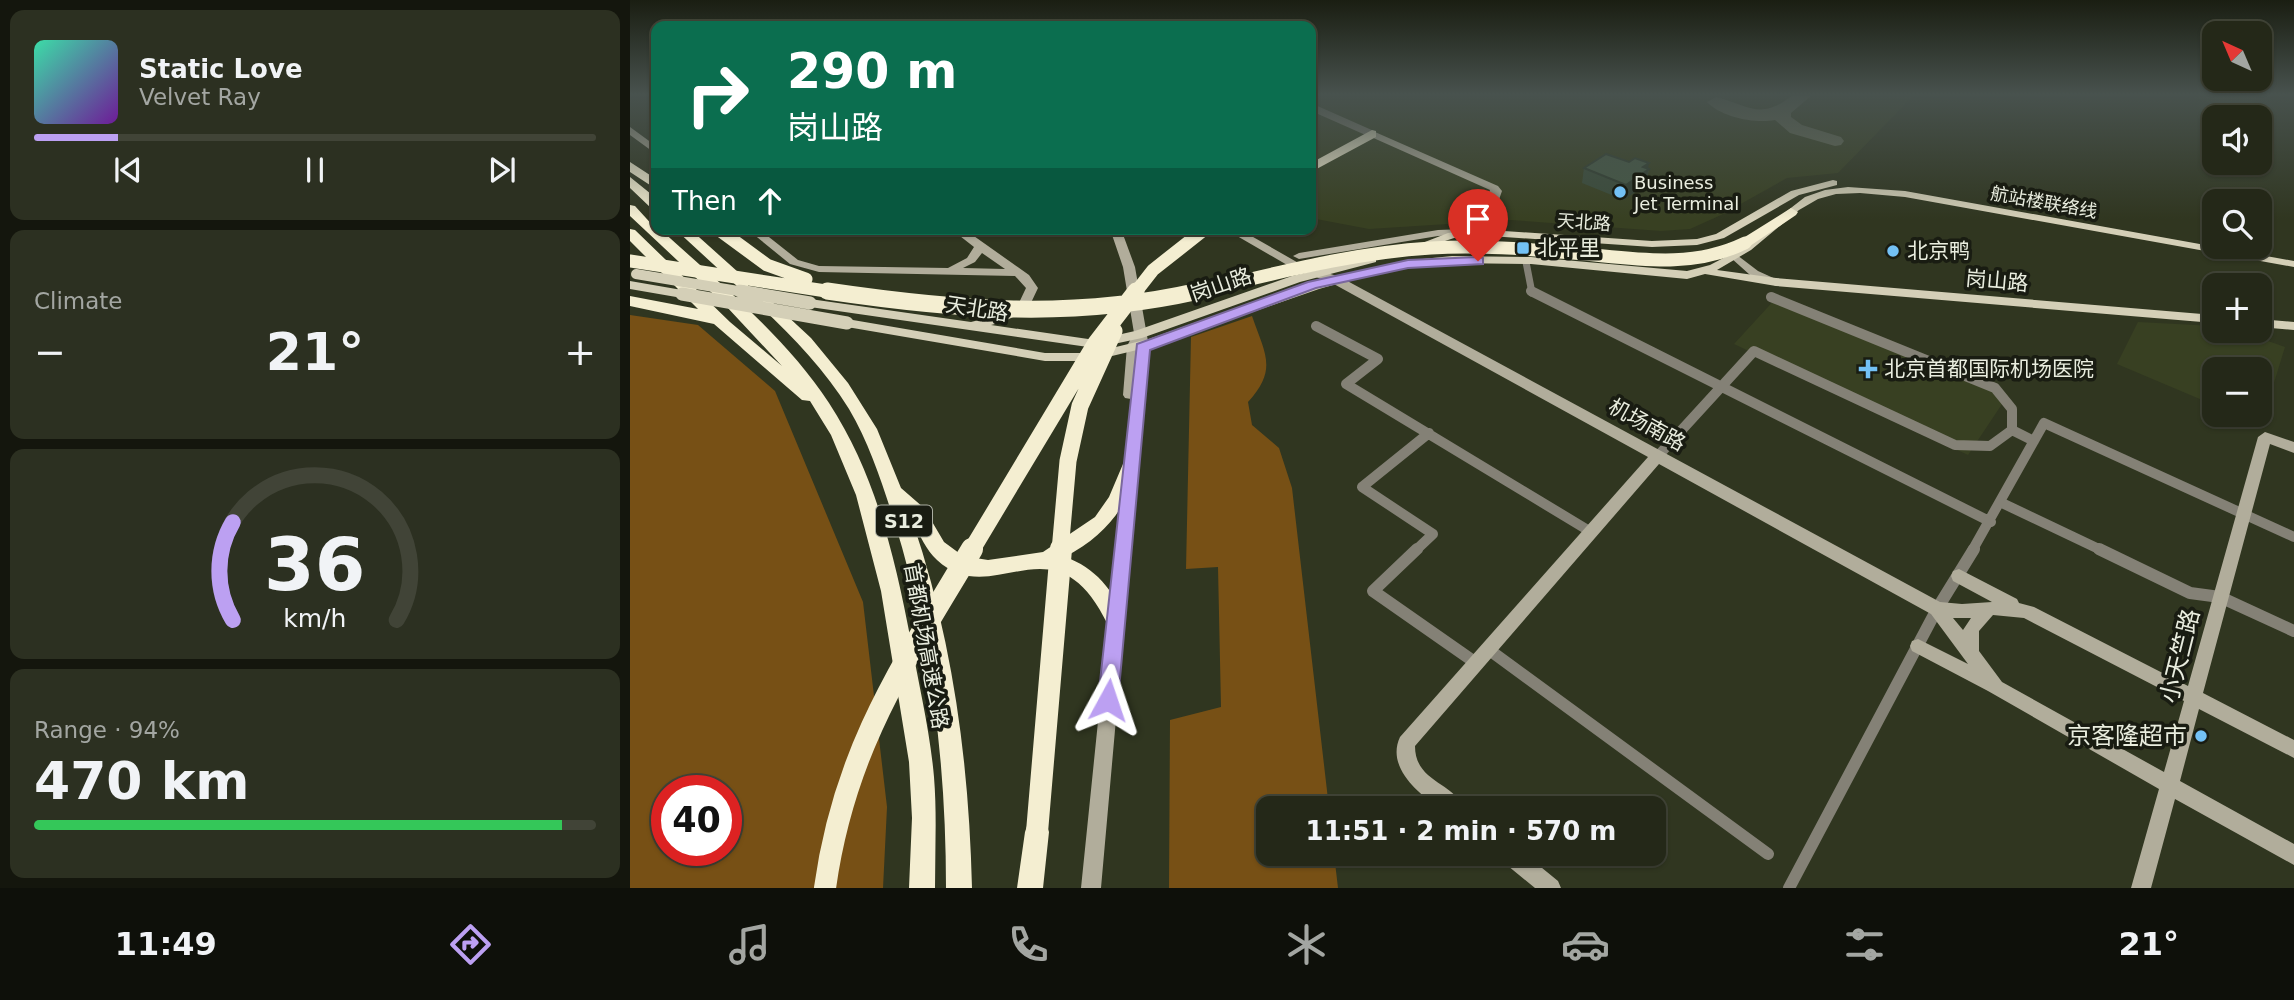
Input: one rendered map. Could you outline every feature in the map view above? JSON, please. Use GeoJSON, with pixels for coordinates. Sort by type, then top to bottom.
{"type":"FeatureCollection","features":[{"type":"Feature","properties":{"kind":"highway"},"geometry":{"type":"LineString","coordinates":[[1316,165],[1368,136]]}},
{"type":"Feature","properties":{"kind":"highway"},"geometry":{"type":"LineString","coordinates":[[630,166],[651,181]]}},
{"type":"Feature","properties":{"kind":"highway"},"geometry":{"type":"LineString","coordinates":[[630,181],[651,200]]}},
{"type":"Feature","properties":{"kind":"highway"},"geometry":{"type":"LineString","coordinates":[[726,235],[773,268],[810,280],[899,295],[1017,305],[1086,304],[1147,297],[1347,253],[1419,243],[1492,242],[1671,255],[1701,253],[1740,241],[1774,205]]}},
{"type":"Feature","properties":{"kind":"highway","name":"首都机场高速公路"},"geometry":{"type":"LineString","coordinates":[[630,209],[651,229]]}},
{"type":"Feature","properties":{"kind":"highway"},"geometry":{"type":"LineString","coordinates":[[632,274],[930,306],[1043,312],[1098,309],[1165,299],[1339,260],[1401,250],[1515,249],[1681,261],[1718,255],[1791,212]]}},
{"type":"Feature","properties":{"kind":"highway"},"geometry":{"type":"LineString","coordinates":[[630,233],[725,326],[795,388],[822,407]]}},
{"type":"Feature","properties":{"kind":"highway","name":"首都机场高速公路"},"geometry":{"type":"LineString","coordinates":[[658,235],[761,332],[822,407],[858,476],[888,564],[922,774],[922,888]]}},
{"type":"Feature","properties":{"kind":"highway","name":"首都机场高速公路"},"geometry":{"type":"LineString","coordinates":[[689,235],[784,321],[826,366],[870,431],[893,491],[920,576],[949,713],[959,795],[960,888]]}},
{"type":"Feature","properties":{"kind":"highway"},"geometry":{"type":"LineString","coordinates":[[825,888],[846,792],[879,705],[1092,349],[1114,325],[1135,290],[1153,270],[1197,235]]}},
{"type":"Feature","properties":{"kind":"highway"},"geometry":{"type":"LineString","coordinates":[[630,301],[702,314],[725,326]]}},
{"type":"Feature","properties":{"kind":"highway"},"geometry":{"type":"LineString","coordinates":[[1030,888],[1068,461],[1080,406],[1112,338],[1114,325]]}},
{"type":"Feature","properties":{"kind":"highway"},"geometry":{"type":"LineString","coordinates":[[893,491],[916,511],[936,546],[960,564],[983,569],[1043,560],[1075,545],[1100,525],[1120,500],[1129,469]]}},
{"type":"Feature","properties":{"kind":"highway"},"geometry":{"type":"LineString","coordinates":[[1043,560],[1079,572],[1093,583],[1108,600],[1115,619]]}},
{"type":"Feature","properties":{"kind":"main road","name":"航站楼联络线"},"geometry":{"type":"LineString","coordinates":[[1774,205],[1795,193],[1824,184],[1884,182],[2202,242]]}},
{"type":"Feature","properties":{"kind":"main road","name":"航站楼联络线"},"geometry":{"type":"LineString","coordinates":[[1737,258],[1805,201],[1827,193],[1887,191],[2294,262]]}},
{"type":"Feature","properties":{"kind":"main road","name":"天北路"},"geometry":{"type":"LineString","coordinates":[[1327,275],[1465,232],[1652,244],[1688,243],[1720,236],[1774,205]]}},
{"type":"Feature","properties":{"kind":"main road","name":"天北路"},"geometry":{"type":"LineString","coordinates":[[1387,256],[1514,256],[1705,271]]}},
{"type":"Feature","properties":{"kind":"main road","name":"航站楼联络线"},"geometry":{"type":"LineString","coordinates":[[2272,257],[2294,262]]}},
{"type":"Feature","properties":{"kind":"main road","name":"天北路"},"geometry":{"type":"LineString","coordinates":[[1327,275],[1423,262],[1526,262],[1687,275],[1737,258]]}},
{"type":"Feature","properties":{"kind":"main road","name":"岗山路"},"geometry":{"type":"LineString","coordinates":[[1705,271],[1776,282],[2202,318]]}},
{"type":"Feature","properties":{"kind":"main road","name":"天北路"},"geometry":{"type":"LineString","coordinates":[[632,274],[682,294],[1062,359],[1092,359],[1138,344]]}},
{"type":"Feature","properties":{"kind":"main road","name":"天北路"},"geometry":{"type":"LineString","coordinates":[[632,274],[1035,337],[1095,344],[1138,344]]}},
{"type":"Feature","properties":{"kind":"main road","name":"岗山路"},"geometry":{"type":"LineString","coordinates":[[1138,344],[1310,286],[1327,275]]}},
{"type":"Feature","properties":{"kind":"main road","name":"岗山路"},"geometry":{"type":"LineString","coordinates":[[1138,344],[1327,275]]}},
{"type":"Feature","properties":{"kind":"main road"},"geometry":{"type":"LineString","coordinates":[[955,325],[985,323],[1023,307],[1021,325],[1035,337]]}},
{"type":"Feature","properties":{"kind":"main road"},"geometry":{"type":"LineString","coordinates":[[2272,324],[2294,326]]}},
{"type":"Feature","properties":{"kind":"street"},"geometry":{"type":"LineString","coordinates":[[1378,136],[1494,188],[1497,191],[1483,232]]}},
{"type":"Feature","properties":{"kind":"street"},"geometry":{"type":"LineString","coordinates":[[1299,256],[1443,232],[1465,232]]}},
{"type":"Feature","properties":{"kind":"street"},"geometry":{"type":"LineString","coordinates":[[759,235],[788,258],[811,268],[846,271],[949,270],[1018,273]]}},
{"type":"Feature","properties":{"kind":"street"},"geometry":{"type":"LineString","coordinates":[[965,235],[1018,273],[1032,288],[1023,307]]}},
{"type":"Feature","properties":{"kind":"street"},"geometry":{"type":"LineString","coordinates":[[1091,888],[1138,344],[1129,267],[1117,235]]}},
{"type":"Feature","properties":{"kind":"street"},"geometry":{"type":"LineString","coordinates":[[1241,235],[1298,267],[1327,275]]}},
{"type":"Feature","properties":{"kind":"street"},"geometry":{"type":"LineString","coordinates":[[1259,235],[1299,256],[1327,275]]}},
{"type":"Feature","properties":{"kind":"street"},"geometry":{"type":"LineString","coordinates":[[949,270],[971,260],[981,246]]}},
{"type":"Feature","properties":{"kind":"street","name":"岗山路"},"geometry":{"type":"LineString","coordinates":[[1737,258],[1754,273],[1776,282]]}},
{"type":"Feature","properties":{"kind":"street"},"geometry":{"type":"LineString","coordinates":[[1526,262],[1532,294],[1991,522]]}},
{"type":"Feature","properties":{"kind":"street","name":"机场南路"},"geometry":{"type":"LineString","coordinates":[[1327,275],[1937,609],[1966,612],[1999,606],[2028,612],[2294,749]]}},
{"type":"Feature","properties":{"kind":"street"},"geometry":{"type":"LineString","coordinates":[[1770,297],[1995,388],[2012,409],[2012,430]]}},
{"type":"Feature","properties":{"kind":"street"},"geometry":{"type":"LineString","coordinates":[[1316,326],[1378,359],[1346,384],[1591,532]]}},
{"type":"Feature","properties":{"kind":"street"},"geometry":{"type":"LineString","coordinates":[[1439,796],[1413,775],[1404,758],[1406,743],[1657,457],[1754,351],[1955,445],[1990,446],[2012,430]]}},
{"type":"Feature","properties":{"kind":"street"},"geometry":{"type":"LineString","coordinates":[[1789,888],[1937,609],[2002,503],[2043,423],[2294,537]]}},
{"type":"Feature","properties":{"kind":"street"},"geometry":{"type":"LineString","coordinates":[[2012,430],[2034,441]]}},
{"type":"Feature","properties":{"kind":"street"},"geometry":{"type":"LineString","coordinates":[[1429,433],[1362,486],[1433,534],[1373,591],[1476,663]]}},
{"type":"Feature","properties":{"kind":"street","name":"小天竺路"},"geometry":{"type":"LineString","coordinates":[[2141,888],[2265,437],[2294,448]]}},
{"type":"Feature","properties":{"kind":"street"},"geometry":{"type":"LineString","coordinates":[[2002,503],[2190,593],[2220,597],[2294,631]]}},
{"type":"Feature","properties":{"kind":"street"},"geometry":{"type":"LineString","coordinates":[[1959,576],[2028,612]]}},
{"type":"Feature","properties":{"kind":"street","name":"机场南路"},"geometry":{"type":"LineString","coordinates":[[1937,609],[1996,688],[2294,855]]}},
{"type":"Feature","properties":{"kind":"street"},"geometry":{"type":"LineString","coordinates":[[1970,652],[1971,629],[1988,610]]}},
{"type":"Feature","properties":{"kind":"street"},"geometry":{"type":"LineString","coordinates":[[1918,646],[1996,688]]}},
{"type":"Feature","properties":{"kind":"street"},"geometry":{"type":"LineString","coordinates":[[1488,649],[1768,854]]}},
{"type":"Feature","properties":{"kind":"street"},"geometry":{"type":"LineString","coordinates":[[1524,866],[1551,888]]}},
{"type":"Feature","properties":{"kind":"shaded area"},"geometry":{"type":"Polygon","coordinates":[[[1316,136],[1874,136],[1838,173],[1787,178],[1690,229],[1661,231],[1511,220],[1369,229],[1316,219],[1316,136]]]}},
{"type":"Feature","properties":{"kind":"shaded area","name":"北京首都国际机场医院"},"geometry":{"type":"Polygon","coordinates":[[[1778,296],[2008,395],[1968,455],[1734,344],[1778,296]]]}},
{"type":"Feature","properties":{"kind":"shaded area"},"geometry":{"type":"Polygon","coordinates":[[[630,315],[698,325],[775,391],[863,602],[887,807],[883,888],[630,888],[630,315]]]}},
{"type":"Feature","properties":{"kind":"shaded area"},"geometry":{"type":"Polygon","coordinates":[[[1252,316],[1264,351],[1266,370],[1263,380],[1248,402],[1252,425],[1279,448],[1292,488],[1328,796],[1256,796],[1256,866],[1335,866],[1338,888],[1169,888],[1170,720],[1221,707],[1218,567],[1186,569],[1191,337],[1252,316]]]}},
{"type":"Feature","properties":{"kind":"shaded area"},"geometry":{"type":"Polygon","coordinates":[[[2138,322],[2202,325],[2202,343],[2272,342],[2285,347],[2272,389],[2272,357],[2202,357],[2202,400],[2117,364],[2138,322]]]}},
{"type":"Feature","properties":{"kind":"building"},"geometry":{"type":"Polygon","coordinates":[[[1606,154],[1629,162],[1635,158],[1649,163],[1643,167],[1649,169],[1626,185],[1584,168],[1606,154]]]}},
{"type":"Feature","properties":{"kind":"taxiway"},"geometry":{"type":"LineString","coordinates":[[1820,136],[1835,141]]}},
{"type":"Feature","properties":{"kind":"place","name":"Business Jet Terminal"},"geometry":{"type":"Point","coordinates":[1620,192]}},
{"type":"Feature","properties":{"kind":"place","name":"北平里"},"geometry":{"type":"Point","coordinates":[1523,248]}},
{"type":"Feature","properties":{"kind":"place","name":"北京鸭"},"geometry":{"type":"Point","coordinates":[1893,251]}},
{"type":"Feature","properties":{"kind":"place","name":"北京首都国际机场医院"},"geometry":{"type":"Point","coordinates":[1868,369]}},
{"type":"Feature","properties":{"kind":"place","name":"京客隆超市"},"geometry":{"type":"Point","coordinates":[2201,736]}},
{"type":"Feature","properties":{"kind":"route"},"geometry":{"type":"LineString","coordinates":[[1108,700],[1129,469],[1137,431],[1143,347],[1313,285],[1408,264],[1478,261]]}}]}
